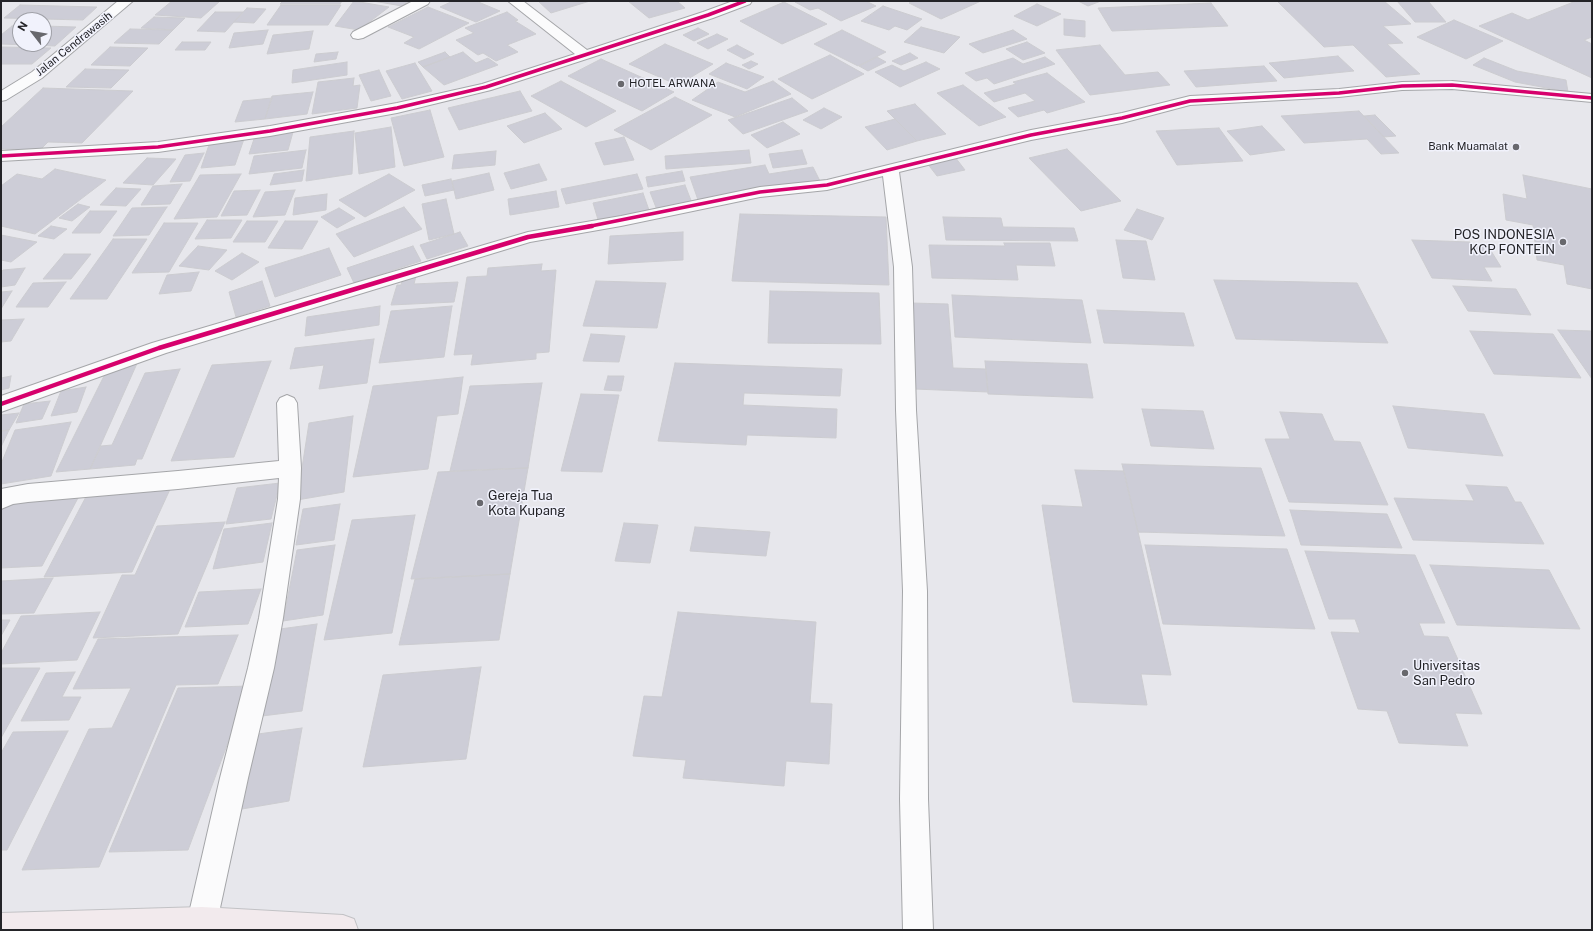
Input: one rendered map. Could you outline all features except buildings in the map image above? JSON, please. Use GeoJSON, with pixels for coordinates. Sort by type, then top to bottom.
{"type":"FeatureCollection","features":[{"type":"Feature","properties":{"kind":"highway"},"geometry":{"type":"LineString","coordinates":[[1,928],[202,922],[343,930]]}},
{"type":"Feature","properties":{"kind":"street","name":"Jalan Cendrawasih"},"geometry":{"type":"LineString","coordinates":[[1,97],[37,75],[126,1]]}},
{"type":"Feature","properties":{"kind":"street"},"geometry":{"type":"LineString","coordinates":[[358,35],[423,1]]}},
{"type":"Feature","properties":{"kind":"street"},"geometry":{"type":"LineString","coordinates":[[515,1],[584,54]]}},
{"type":"Feature","properties":{"kind":"street"},"geometry":{"type":"LineString","coordinates":[[1,156],[158,147],[277,130],[397,108],[486,87],[708,15],[745,1]]}},
{"type":"Feature","properties":{"kind":"street"},"geometry":{"type":"LineString","coordinates":[[1,404],[159,348],[528,236],[621,221],[760,192],[827,185],[1031,135],[1122,118],[1190,101],[1339,93],[1402,86],[1452,85],[1592,98]]}},
{"type":"Feature","properties":{"kind":"street"},"geometry":{"type":"LineString","coordinates":[[890,170],[903,267],[906,410],[915,591],[914,799],[918,930]]}},
{"type":"Feature","properties":{"kind":"street"},"geometry":{"type":"LineString","coordinates":[[202,922],[234,778],[261,668],[271,618],[289,499],[290,468],[287,403]]}},
{"type":"Feature","properties":{"kind":"street"},"geometry":{"type":"LineString","coordinates":[[1,500],[8,496],[28,493],[290,468]]}},
{"type":"Feature","properties":{"kind":"cycle path"},"geometry":{"type":"LineString","coordinates":[[1,156],[158,147],[270,131],[397,108],[486,87],[708,15],[745,1]]}},
{"type":"Feature","properties":{"kind":"cycle path"},"geometry":{"type":"LineString","coordinates":[[1,404],[159,348],[528,237],[621,221],[760,192],[827,185],[1031,135],[1122,118],[1190,101],[1339,93],[1402,86],[1452,85],[1592,98]]}},
{"type":"Feature","properties":{"kind":"place","name":"HOTEL ARWANA"},"geometry":{"type":"Point","coordinates":[621,84]}},
{"type":"Feature","properties":{"kind":"place","name":"Bank Muamalat"},"geometry":{"type":"Point","coordinates":[1516,147]}},
{"type":"Feature","properties":{"kind":"place","name":"POS INDONESIA KCP FONTEIN"},"geometry":{"type":"Point","coordinates":[1563,242]}},
{"type":"Feature","properties":{"kind":"place","name":"Gereja Tua Kota Kupang"},"geometry":{"type":"Point","coordinates":[480,503]}},
{"type":"Feature","properties":{"kind":"place","name":"Universitas San Pedro"},"geometry":{"type":"Point","coordinates":[1405,673]}}]}
